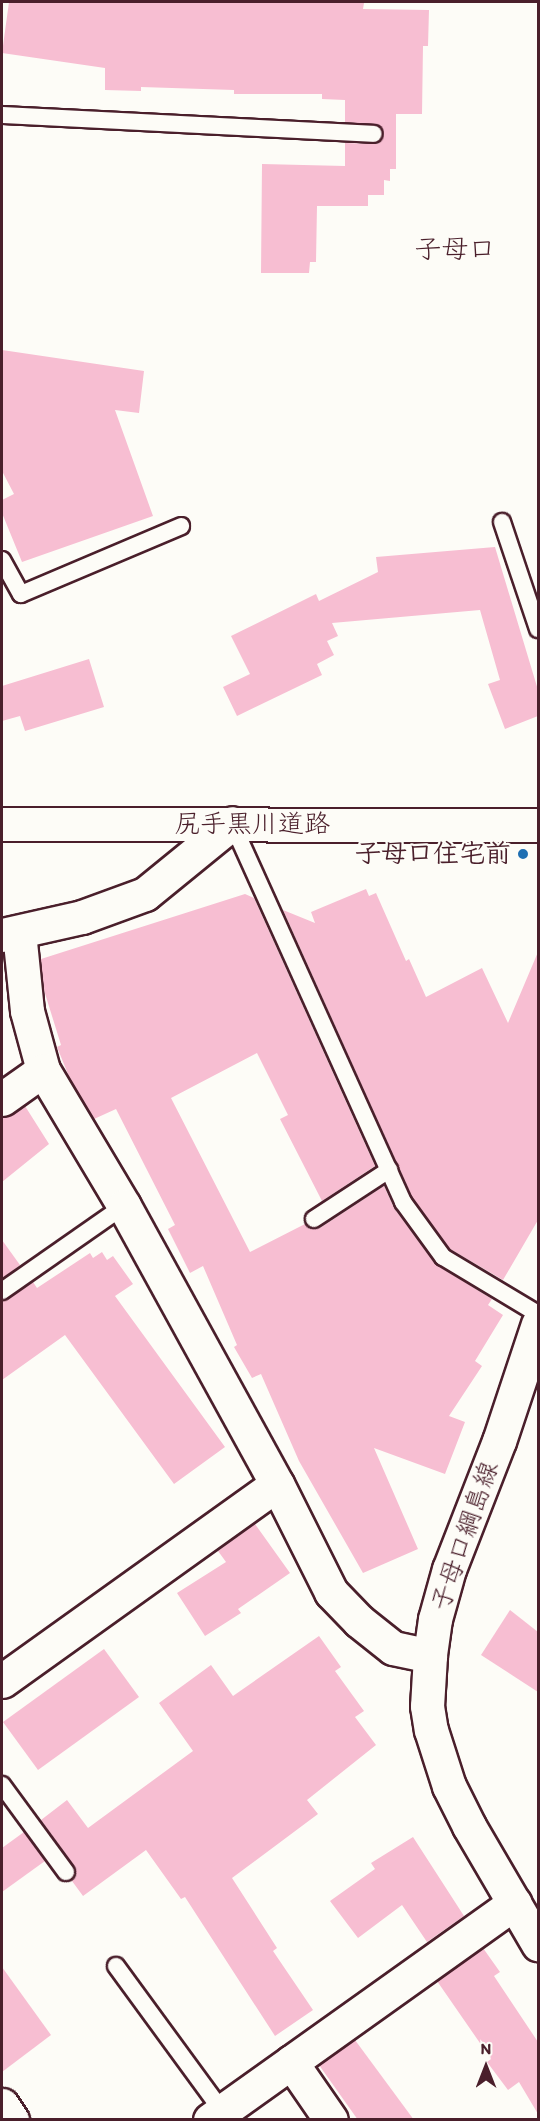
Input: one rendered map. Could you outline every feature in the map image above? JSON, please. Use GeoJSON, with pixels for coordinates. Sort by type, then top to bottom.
{"type":"FeatureCollection","features":[{"type":"Feature","properties":{"kind":"street"},"geometry":{"type":"LineString","coordinates":[[232,823],[145,894],[82,917],[10,934],[27,1011],[43,1070],[124,1206],[277,1484],[331,1592],[359,1621],[393,1648],[430,1656]]}},
{"type":"Feature","properties":{"kind":"street","name":"尻手黒川道路"},"geometry":{"type":"LineString","coordinates":[[2,824],[538,825]]}},
{"type":"Feature","properties":{"kind":"street"},"geometry":{"type":"LineString","coordinates":[[2,1099],[43,1070]]}},
{"type":"Feature","properties":{"kind":"street","name":"子母口綱島線"},"geometry":{"type":"LineString","coordinates":[[538,1324],[499,1441],[449,1569],[435,1619],[427,1706],[431,1730],[449,1786],[538,1944]]}},
{"type":"Feature","properties":{"kind":"street"},"geometry":{"type":"LineString","coordinates":[[2,1681],[277,1484]]}},
{"type":"Feature","properties":{"kind":"street"},"geometry":{"type":"LineString","coordinates":[[216,2115],[514,1903]]}},
{"type":"Feature","properties":{"kind":"street"},"geometry":{"type":"LineString","coordinates":[[291,2062],[331,2120]]}},
{"type":"Feature","properties":{"kind":"street"},"geometry":{"type":"LineString","coordinates":[[2,2105],[12,2120]]}},
{"type":"Feature","properties":{"kind":"lane"},"geometry":{"type":"LineString","coordinates":[[2,114],[374,134]]}},
{"type":"Feature","properties":{"kind":"lane"},"geometry":{"type":"LineString","coordinates":[[502,522],[538,629]]}},
{"type":"Feature","properties":{"kind":"lane"},"geometry":{"type":"LineString","coordinates":[[2,560],[21,594],[181,526]]}},
{"type":"Feature","properties":{"kind":"lane"},"geometry":{"type":"LineString","coordinates":[[232,823],[403,1202],[442,1257],[538,1314]]}},
{"type":"Feature","properties":{"kind":"lane"},"geometry":{"type":"LineString","coordinates":[[314,1219],[389,1170]]}},
{"type":"Feature","properties":{"kind":"lane"},"geometry":{"type":"LineString","coordinates":[[2,1291],[124,1206]]}},
{"type":"Feature","properties":{"kind":"lane"},"geometry":{"type":"LineString","coordinates":[[2,1785],[66,1872]]}},
{"type":"Feature","properties":{"kind":"lane"},"geometry":{"type":"LineString","coordinates":[[116,1966],[216,2115]]}},
{"type":"Feature","properties":{"kind":"building"},"geometry":{"type":"Polygon","coordinates":[[[9,2],[324,2],[364,3],[363,9],[429,10],[428,46],[423,46],[422,114],[396,114],[396,169],[390,169],[390,181],[384,180],[384,195],[368,195],[368,206],[317,206],[316,262],[310,262],[309,273],[261,273],[262,164],[345,166],[345,143],[378,144],[384,135],[380,126],[345,122],[345,100],[322,99],[322,94],[234,94],[234,90],[141,87],[141,91],[105,90],[105,68],[2,53],[9,2]]]}},
{"type":"Feature","properties":{"kind":"building"},"geometry":{"type":"Polygon","coordinates":[[[2,350],[144,371],[139,413],[115,410],[153,516],[22,562],[2,513],[2,500],[14,494],[2,471],[2,350]]]}},
{"type":"Feature","properties":{"kind":"building"},"geometry":{"type":"Polygon","coordinates":[[[495,547],[538,690],[538,716],[505,729],[488,684],[500,680],[480,610],[332,623],[338,636],[327,641],[334,655],[317,664],[322,675],[237,716],[223,687],[250,674],[231,636],[316,594],[319,601],[378,572],[376,557],[495,547]]]}},
{"type":"Feature","properties":{"kind":"building"},"geometry":{"type":"Polygon","coordinates":[[[89,659],[104,707],[25,731],[20,716],[2,721],[2,686],[89,659]]]}},
{"type":"Feature","properties":{"kind":"building"},"geometry":{"type":"Polygon","coordinates":[[[366,889],[369,896],[376,893],[406,961],[409,959],[426,997],[482,968],[508,1023],[538,952],[538,1220],[503,1280],[450,1249],[412,1197],[283,910],[315,923],[311,912],[366,889]]]}},
{"type":"Feature","properties":{"kind":"building"},"geometry":{"type":"Polygon","coordinates":[[[245,894],[254,898],[375,1166],[322,1201],[280,1119],[288,1115],[257,1053],[171,1098],[250,1252],[305,1224],[310,1229],[320,1228],[384,1186],[394,1208],[435,1264],[492,1299],[488,1305],[503,1315],[475,1361],[482,1366],[449,1416],[465,1422],[445,1474],[374,1448],[418,1549],[363,1573],[299,1461],[261,1374],[252,1378],[234,1347],[237,1345],[203,1266],[190,1273],[168,1229],[175,1225],[116,1109],[94,1119],[70,1079],[57,1047],[61,1045],[43,987],[41,959],[245,894]]]}},
{"type":"Feature","properties":{"kind":"building"},"geometry":{"type":"Polygon","coordinates":[[[25,1106],[49,1144],[2,1182],[2,1117],[12,1115],[25,1106]]]}},
{"type":"Feature","properties":{"kind":"building"},"geometry":{"type":"Polygon","coordinates":[[[2,1240],[20,1265],[2,1279],[2,1240]]]}},
{"type":"Feature","properties":{"kind":"building"},"geometry":{"type":"Polygon","coordinates":[[[102,1252],[107,1260],[113,1256],[133,1284],[115,1296],[225,1447],[174,1484],[65,1335],[2,1380],[2,1301],[33,1282],[37,1288],[90,1253],[93,1258],[102,1252]]]}},
{"type":"Feature","properties":{"kind":"building"},"geometry":{"type":"Polygon","coordinates":[[[255,1524],[290,1573],[238,1609],[241,1613],[205,1636],[177,1593],[226,1562],[218,1551],[255,1524]]]}},
{"type":"Feature","properties":{"kind":"building"},"geometry":{"type":"Polygon","coordinates":[[[510,1610],[538,1632],[538,1692],[481,1655],[510,1610]]]}},
{"type":"Feature","properties":{"kind":"building"},"geometry":{"type":"Polygon","coordinates":[[[319,1636],[341,1667],[335,1671],[364,1711],[355,1717],[376,1745],[307,1800],[318,1814],[232,1878],[277,1948],[273,1951],[313,2010],[275,2036],[185,1897],[181,1899],[146,1850],[83,1896],[72,1881],[76,1876],[74,1866],[41,1820],[67,1800],[88,1828],[193,1751],[159,1703],[211,1665],[233,1696],[319,1636]]]}},
{"type":"Feature","properties":{"kind":"building"},"geometry":{"type":"Polygon","coordinates":[[[104,1649],[139,1697],[38,1770],[3,1722],[104,1649]]]}},
{"type":"Feature","properties":{"kind":"building"},"geometry":{"type":"Polygon","coordinates":[[[24,1832],[45,1861],[2,1892],[2,1848],[24,1832]]]}},
{"type":"Feature","properties":{"kind":"building"},"geometry":{"type":"Polygon","coordinates":[[[413,1837],[464,1916],[427,1942],[402,1905],[358,1938],[330,1901],[375,1869],[371,1863],[413,1837]]]}},
{"type":"Feature","properties":{"kind":"building"},"geometry":{"type":"Polygon","coordinates":[[[483,1948],[500,1972],[494,1976],[538,2042],[538,2114],[519,2082],[508,2090],[487,2062],[491,2059],[437,1981],[483,1948]]]}},
{"type":"Feature","properties":{"kind":"building"},"geometry":{"type":"Polygon","coordinates":[[[2,1967],[51,2035],[2,2072],[2,1967]]]}},
{"type":"Feature","properties":{"kind":"building"},"geometry":{"type":"Polygon","coordinates":[[[355,2040],[414,2120],[358,2120],[319,2065],[355,2040]]]}},
{"type":"Feature","properties":{"kind":"place","name":"子母口住宅前"},"geometry":{"type":"Point","coordinates":[523,854]}},
{"type":"Feature","properties":{"kind":"district","name":"子母口"},"geometry":{"type":"Point","coordinates":[455,249]}}]}
